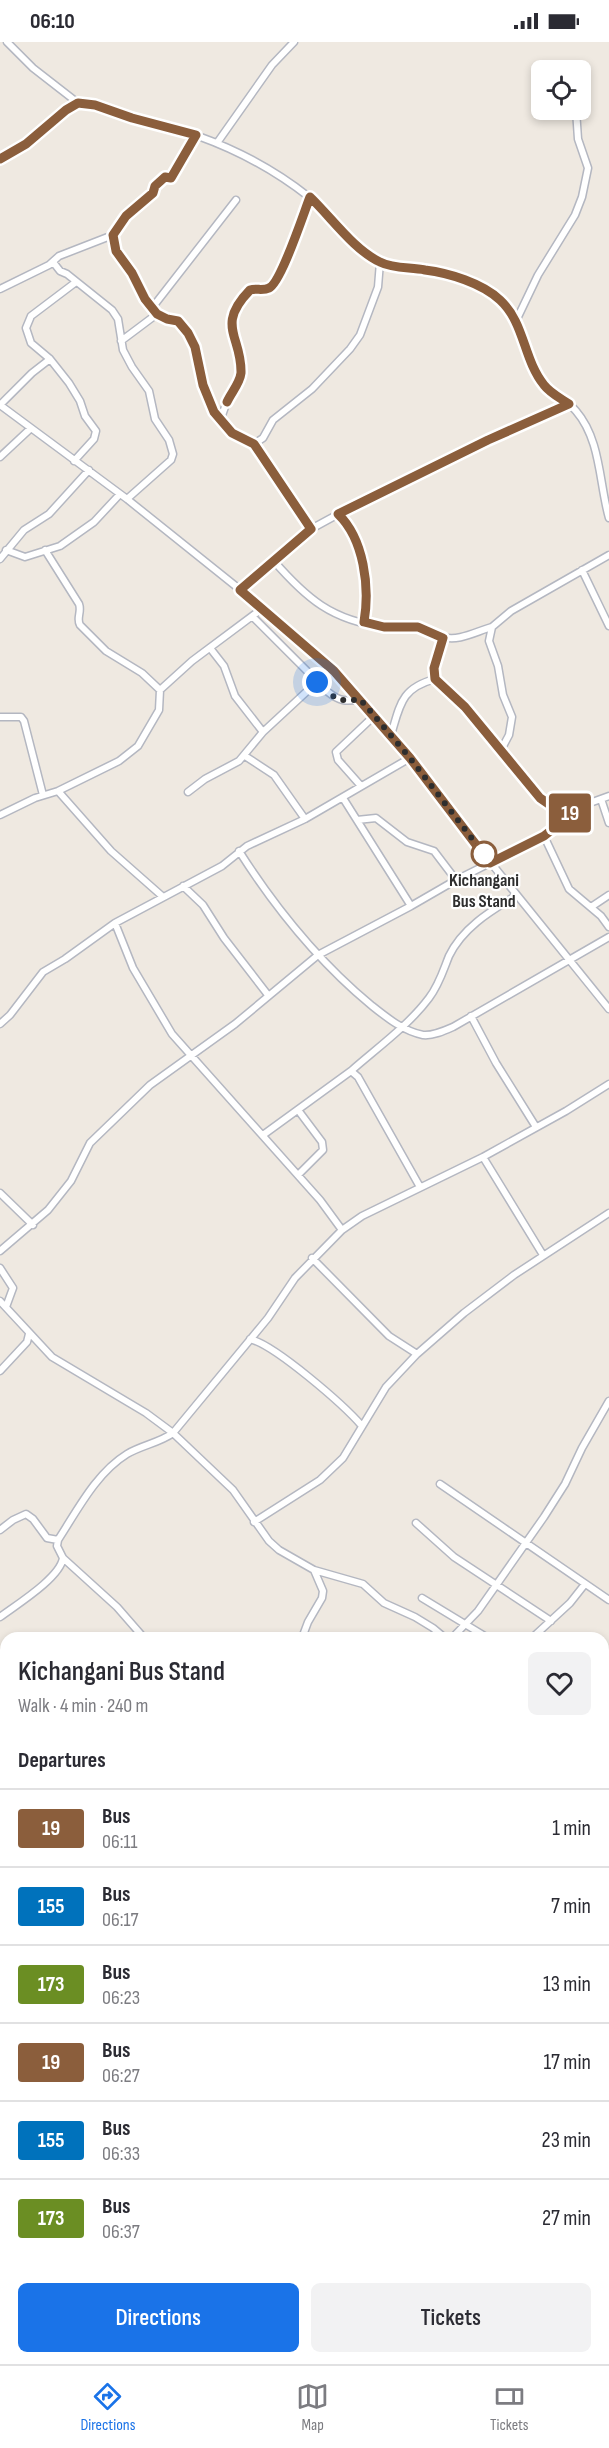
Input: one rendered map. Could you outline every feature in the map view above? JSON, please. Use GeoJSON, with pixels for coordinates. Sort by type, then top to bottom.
{"type":"FeatureCollection","features":[{"type":"Feature","properties":{"kind":"street"},"geometry":{"type":"LineString","coordinates":[[7,42],[33,68],[78,103],[95,105],[132,118],[196,135],[260,165],[310,197],[350,239],[380,262],[399,268],[434,272],[476,285],[500,300],[516,321],[537,376],[545,387],[569,404],[588,429],[596,451],[609,518]]}},
{"type":"Feature","properties":{"kind":"street"},"geometry":{"type":"LineString","coordinates":[[217,143],[272,65],[294,42]]}},
{"type":"Feature","properties":{"kind":"street"},"geometry":{"type":"LineString","coordinates":[[0,159],[26,144],[66,110],[78,103]]}},
{"type":"Feature","properties":{"kind":"street"},"geometry":{"type":"LineString","coordinates":[[516,321],[538,275],[574,215],[582,197],[588,168],[578,139],[577,120]]}},
{"type":"Feature","properties":{"kind":"street"},"geometry":{"type":"LineString","coordinates":[[0,289],[53,262],[59,255],[113,235],[126,216],[153,193],[155,186],[162,179],[171,178],[196,135]]}},
{"type":"Feature","properties":{"kind":"street"},"geometry":{"type":"LineString","coordinates":[[220,421],[233,388],[240,379],[239,356],[230,326],[232,317],[243,297],[250,290],[268,289],[273,286],[287,258],[310,197]]}},
{"type":"Feature","properties":{"kind":"street"},"geometry":{"type":"LineString","coordinates":[[152,308],[236,200]]}},
{"type":"Feature","properties":{"kind":"street"},"geometry":{"type":"LineString","coordinates":[[113,235],[119,257],[152,308],[157,314],[178,321],[191,338],[203,385],[220,421],[242,440],[254,444],[311,529]]}},
{"type":"Feature","properties":{"kind":"street"},"geometry":{"type":"LineString","coordinates":[[53,262],[60,271],[115,315],[120,328],[121,341],[132,367],[149,391],[155,419],[165,431],[173,454],[163,470],[127,499]]}},
{"type":"Feature","properties":{"kind":"street"},"geometry":{"type":"LineString","coordinates":[[254,444],[263,438],[273,420],[312,389],[350,349],[360,335],[378,287],[380,262]]}},
{"type":"Feature","properties":{"kind":"street"},"geometry":{"type":"LineString","coordinates":[[74,461],[94,439],[96,431],[85,416],[76,394],[50,359],[31,342],[26,322],[76,282]]}},
{"type":"Feature","properties":{"kind":"street"},"geometry":{"type":"LineString","coordinates":[[121,341],[157,314]]}},
{"type":"Feature","properties":{"kind":"street"},"geometry":{"type":"LineString","coordinates":[[50,359],[25,379],[0,405],[127,499],[263,608],[334,671],[410,758],[490,863],[609,1009]]}},
{"type":"Feature","properties":{"kind":"street"},"geometry":{"type":"LineString","coordinates":[[240,590],[311,529],[488,440],[569,404]]}},
{"type":"Feature","properties":{"kind":"street"},"geometry":{"type":"LineString","coordinates":[[0,457],[30,429]]}},
{"type":"Feature","properties":{"kind":"street"},"geometry":{"type":"LineString","coordinates":[[0,559],[24,530],[49,514],[88,470]]}},
{"type":"Feature","properties":{"kind":"street"},"geometry":{"type":"LineString","coordinates":[[6,550],[25,557],[60,546],[75,537],[107,510],[120,494]]}},
{"type":"Feature","properties":{"kind":"street"},"geometry":{"type":"LineString","coordinates":[[338,514],[349,526],[358,547],[367,606],[364,622]]}},
{"type":"Feature","properties":{"kind":"street"},"geometry":{"type":"LineString","coordinates":[[45,550],[79,604],[80,625],[106,651],[142,674],[160,690]]}},
{"type":"Feature","properties":{"kind":"street"},"geometry":{"type":"LineString","coordinates":[[273,560],[312,601],[336,613],[384,627],[418,627],[443,638],[453,639],[492,627],[511,611],[609,555]]}},
{"type":"Feature","properties":{"kind":"street"},"geometry":{"type":"LineString","coordinates":[[582,570],[609,626]]}},
{"type":"Feature","properties":{"kind":"street"},"geometry":{"type":"LineString","coordinates":[[0,815],[43,795],[58,791],[119,760],[138,746],[159,710],[160,690],[263,608]]}},
{"type":"Feature","properties":{"kind":"street"},"geometry":{"type":"LineString","coordinates":[[253,617],[317,682],[341,700],[348,702],[360,699]]}},
{"type":"Feature","properties":{"kind":"street"},"geometry":{"type":"LineString","coordinates":[[492,627],[489,641],[498,666],[503,695],[512,717],[509,735],[501,750]]}},
{"type":"Feature","properties":{"kind":"street"},"geometry":{"type":"LineString","coordinates":[[443,638],[434,668],[435,679],[465,707],[540,798],[553,807],[572,814]]}},
{"type":"Feature","properties":{"kind":"street"},"geometry":{"type":"LineString","coordinates":[[210,648],[224,666],[235,696],[263,732]]}},
{"type":"Feature","properties":{"kind":"street"},"geometry":{"type":"LineString","coordinates":[[390,735],[402,701],[409,691],[419,683],[435,679]]}},
{"type":"Feature","properties":{"kind":"street"},"geometry":{"type":"LineString","coordinates":[[188,792],[205,779],[245,756],[263,732],[317,682]]}},
{"type":"Feature","properties":{"kind":"street"},"geometry":{"type":"LineString","coordinates":[[361,786],[338,760],[336,752],[374,716]]}},
{"type":"Feature","properties":{"kind":"street"},"geometry":{"type":"LineString","coordinates":[[0,717],[21,717],[24,721],[43,795]]}},
{"type":"Feature","properties":{"kind":"street"},"geometry":{"type":"LineString","coordinates":[[245,756],[274,776],[305,819]]}},
{"type":"Feature","properties":{"kind":"street"},"geometry":{"type":"LineString","coordinates":[[0,1023],[10,1015],[43,972],[115,923],[222,866],[239,851],[305,819],[410,758]]}},
{"type":"Feature","properties":{"kind":"street"},"geometry":{"type":"LineString","coordinates":[[58,791],[111,851],[162,896]]}},
{"type":"Feature","properties":{"kind":"street"},"geometry":{"type":"LineString","coordinates":[[0,1251],[48,1210],[71,1181],[85,1152],[98,1134],[150,1085],[190,1054],[235,1024],[318,955],[456,880],[544,836],[572,814],[609,796]]}},
{"type":"Feature","properties":{"kind":"street"},"geometry":{"type":"LineString","coordinates":[[343,798],[411,906]]}},
{"type":"Feature","properties":{"kind":"street"},"geometry":{"type":"LineString","coordinates":[[601,799],[609,823]]}},
{"type":"Feature","properties":{"kind":"street"},"geometry":{"type":"LineString","coordinates":[[357,820],[376,818],[407,842],[434,852],[456,880]]}},
{"type":"Feature","properties":{"kind":"street"},"geometry":{"type":"LineString","coordinates":[[544,836],[569,889],[591,907],[609,927]]}},
{"type":"Feature","properties":{"kind":"street"},"geometry":{"type":"LineString","coordinates":[[239,851],[283,915],[318,955],[362,997],[401,1026],[423,1035],[431,1035],[471,1017],[609,937]]}},
{"type":"Feature","properties":{"kind":"street"},"geometry":{"type":"LineString","coordinates":[[183,886],[203,905],[224,938],[268,995]]}},
{"type":"Feature","properties":{"kind":"street"},"geometry":{"type":"LineString","coordinates":[[263,1135],[351,1071],[401,1026],[430,997],[461,936],[478,920],[517,895]]}},
{"type":"Feature","properties":{"kind":"street"},"geometry":{"type":"LineString","coordinates":[[591,907],[609,895]]}},
{"type":"Feature","properties":{"kind":"street"},"geometry":{"type":"LineString","coordinates":[[115,923],[137,976],[166,1025],[298,1175],[342,1230]]}},
{"type":"Feature","properties":{"kind":"street"},"geometry":{"type":"LineString","coordinates":[[471,1017],[496,1063],[536,1127]]}},
{"type":"Feature","properties":{"kind":"street"},"geometry":{"type":"LineString","coordinates":[[351,1071],[358,1077],[420,1186]]}},
{"type":"Feature","properties":{"kind":"street"},"geometry":{"type":"LineString","coordinates":[[139,1632],[117,1607],[63,1558],[57,1546],[58,1540],[92,1489],[110,1467],[128,1453],[159,1442],[173,1433],[259,1329],[312,1258],[342,1230],[362,1216],[483,1157],[566,1112],[609,1084]]}},
{"type":"Feature","properties":{"kind":"street"},"geometry":{"type":"LineString","coordinates":[[298,1110],[322,1142],[323,1149],[298,1175]]}},
{"type":"Feature","properties":{"kind":"street"},"geometry":{"type":"LineString","coordinates":[[483,1157],[543,1255]]}},
{"type":"Feature","properties":{"kind":"street"},"geometry":{"type":"LineString","coordinates":[[0,1193],[33,1225]]}},
{"type":"Feature","properties":{"kind":"street"},"geometry":{"type":"LineString","coordinates":[[254,1522],[320,1480],[343,1458],[386,1387],[417,1354],[489,1293],[609,1213]]}},
{"type":"Feature","properties":{"kind":"street"},"geometry":{"type":"LineString","coordinates":[[312,1258],[388,1336],[417,1354]]}},
{"type":"Feature","properties":{"kind":"street"},"geometry":{"type":"LineString","coordinates":[[0,1269],[13,1288],[6,1307]]}},
{"type":"Feature","properties":{"kind":"street"},"geometry":{"type":"LineString","coordinates":[[0,1300],[52,1357],[146,1413],[173,1433],[232,1490],[254,1522],[279,1550],[314,1570],[363,1584],[384,1603],[415,1617],[438,1632]]}},
{"type":"Feature","properties":{"kind":"street"},"geometry":{"type":"LineString","coordinates":[[259,1329],[262,1342]]}},
{"type":"Feature","properties":{"kind":"street"},"geometry":{"type":"LineString","coordinates":[[0,1371],[27,1342],[29,1334]]}},
{"type":"Feature","properties":{"kind":"street"},"geometry":{"type":"LineString","coordinates":[[250,1339],[262,1342],[351,1413],[362,1426]]}},
{"type":"Feature","properties":{"kind":"street"},"geometry":{"type":"LineString","coordinates":[[458,1632],[497,1586],[565,1484],[582,1448],[607,1414],[609,1401]]}},
{"type":"Feature","properties":{"kind":"street"},"geometry":{"type":"LineString","coordinates":[[441,1484],[609,1599]]}},
{"type":"Feature","properties":{"kind":"street"},"geometry":{"type":"LineString","coordinates":[[0,1530],[26,1514],[33,1519],[47,1538],[58,1540]]}},
{"type":"Feature","properties":{"kind":"street"},"geometry":{"type":"LineString","coordinates":[[416,1523],[453,1557],[551,1622]]}},
{"type":"Feature","properties":{"kind":"street"},"geometry":{"type":"LineString","coordinates":[[0,1617],[57,1571],[62,1565],[63,1558]]}},
{"type":"Feature","properties":{"kind":"street"},"geometry":{"type":"LineString","coordinates":[[304,1632],[322,1598],[323,1591],[314,1570]]}},
{"type":"Feature","properties":{"kind":"street"},"geometry":{"type":"LineString","coordinates":[[539,1632],[585,1584]]}},
{"type":"Feature","properties":{"kind":"street"},"geometry":{"type":"LineString","coordinates":[[422,1598],[478,1632]]}},
{"type":"Feature","properties":{"kind":"bus line","name":"19"},"geometry":{"type":"LineString","coordinates":[[0,159],[26,144],[72,105],[78,103],[95,105],[132,118],[196,135],[171,178],[162,179],[155,186],[153,193],[126,216],[113,235],[116,251],[132,273],[145,299],[161,317],[182,324],[191,338],[203,385],[220,421],[242,440],[254,444],[275,472],[311,529],[240,590],[301,640],[360,699],[410,758],[490,863],[544,836],[572,814],[545,803],[465,707],[435,679],[434,668],[443,638],[418,627],[384,627],[364,622],[367,606],[358,547],[349,526],[338,514],[488,440],[569,404],[545,387],[537,376],[516,321],[506,306],[494,295],[463,280],[423,269],[390,266],[372,258],[350,239],[310,197],[287,258],[273,286],[268,289],[250,290],[243,297],[232,317],[230,326],[241,371],[240,379],[227,402]]}},
{"type":"Feature","properties":{"kind":"place","name":"Kichangani Bus Stand"},"geometry":{"type":"Point","coordinates":[484,854]}},
{"type":"Feature","properties":{"kind":"route"},"geometry":{"type":"LineString","coordinates":[[317,682],[341,700],[348,702],[360,699],[410,758],[484,854]]}}]}
